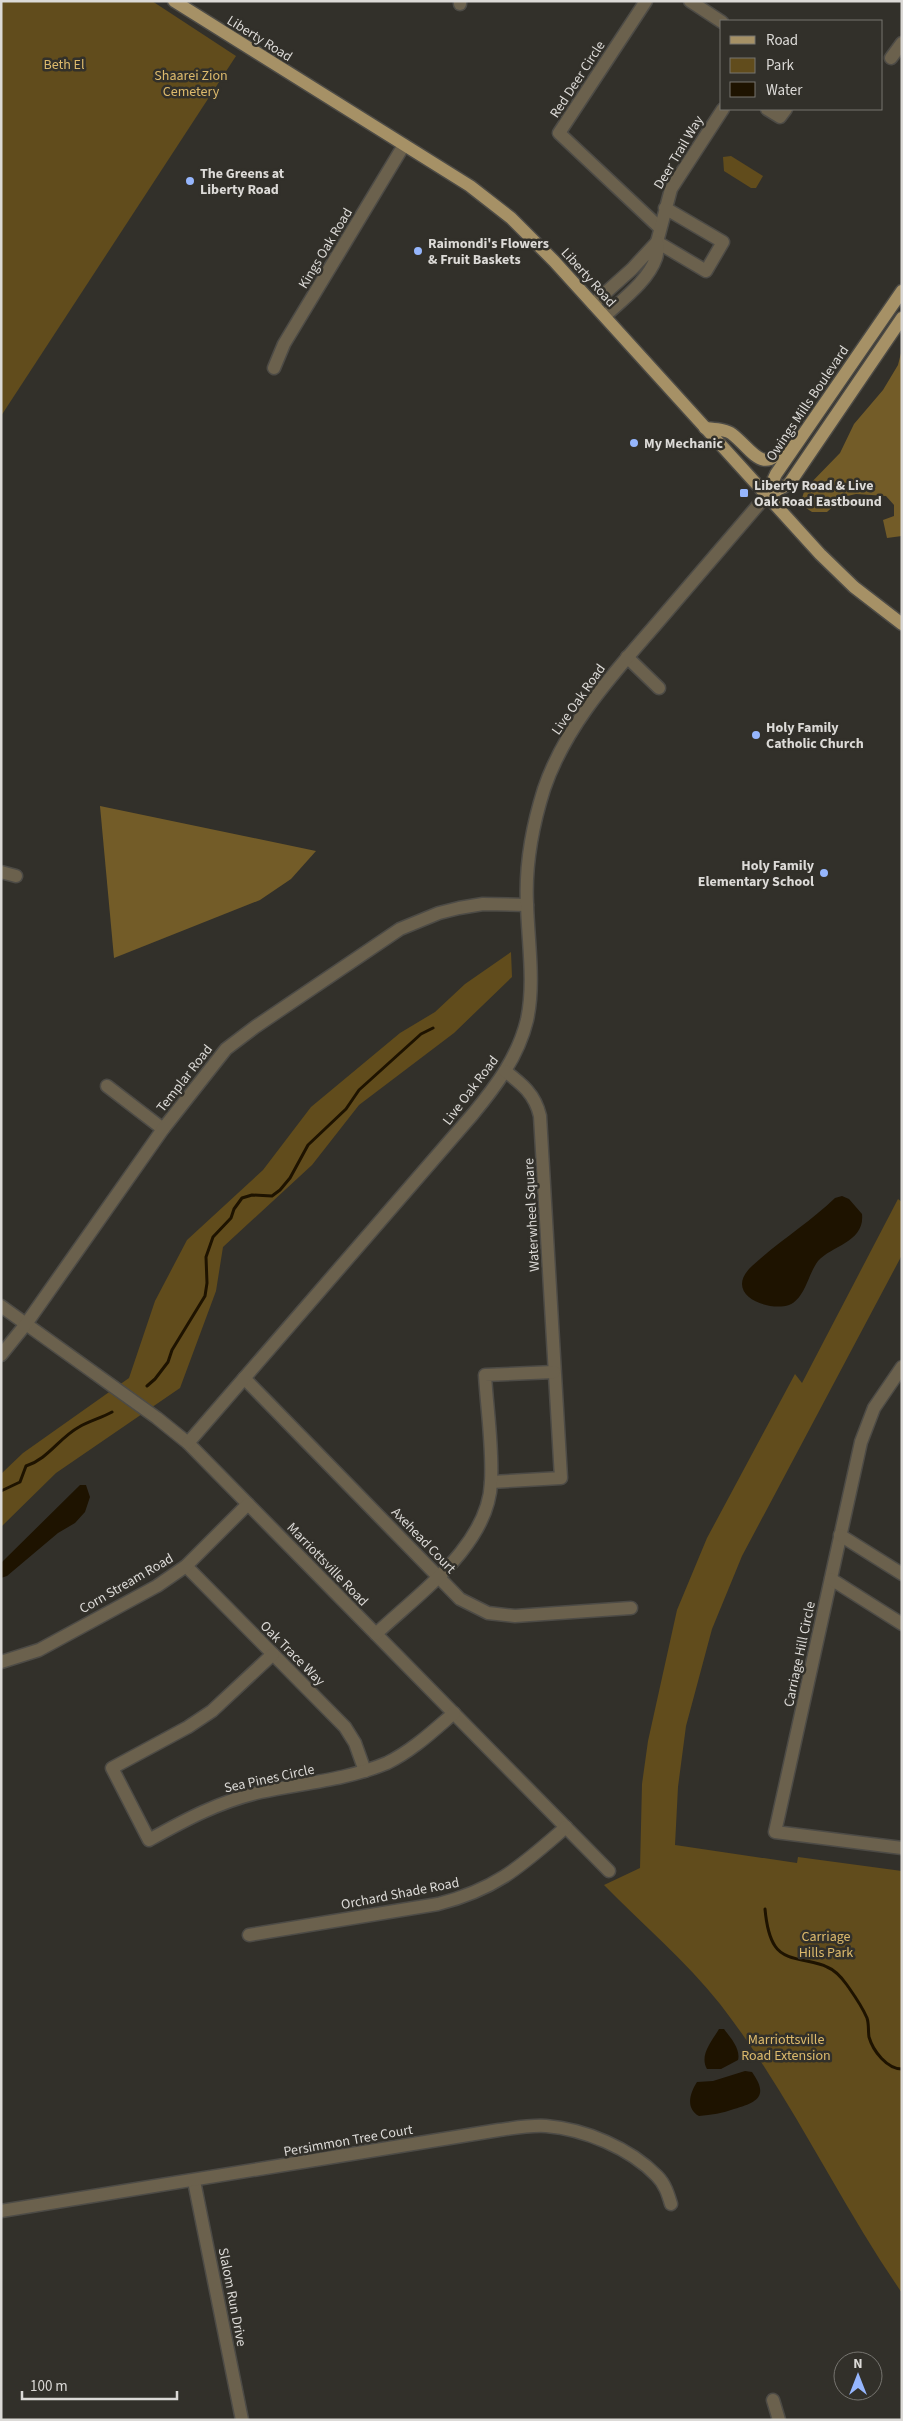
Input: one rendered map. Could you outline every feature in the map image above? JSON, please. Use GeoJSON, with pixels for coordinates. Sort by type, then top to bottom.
{"type":"FeatureCollection","features":[{"type":"Feature","properties":{"kind":"main road","name":"Liberty Road"},"geometry":{"type":"LineString","coordinates":[[174,1],[470,186],[511,218],[605,316],[766,496],[840,574],[902,624]]}},
{"type":"Feature","properties":{"kind":"main road","name":"Owings Mills Boulevard"},"geometry":{"type":"LineString","coordinates":[[766,496],[776,474],[902,291]]}},
{"type":"Feature","properties":{"kind":"main road"},"geometry":{"type":"LineString","coordinates":[[766,496],[789,484],[902,318]]}},
{"type":"Feature","properties":{"kind":"main road"},"geometry":{"type":"LineString","coordinates":[[705,428],[731,433],[753,455],[766,459],[778,456],[795,433],[804,432]]}},
{"type":"Feature","properties":{"kind":"street","name":"Red Deer Circle"},"geometry":{"type":"LineString","coordinates":[[646,1],[559,133],[660,228]]}},
{"type":"Feature","properties":{"kind":"street"},"geometry":{"type":"LineString","coordinates":[[690,1],[720,21]]}},
{"type":"Feature","properties":{"kind":"street"},"geometry":{"type":"LineString","coordinates":[[891,58],[902,43]]}},
{"type":"Feature","properties":{"kind":"street","name":"Deer Trail Way"},"geometry":{"type":"LineString","coordinates":[[605,316],[638,284],[652,267],[657,256],[656,242],[664,208],[675,182],[722,110]]}},
{"type":"Feature","properties":{"kind":"street"},"geometry":{"type":"LineString","coordinates":[[770,110],[780,117],[785,110]]}},
{"type":"Feature","properties":{"kind":"street","name":"Kings Oak Road"},"geometry":{"type":"LineString","coordinates":[[274,368],[284,344],[404,145]]}},
{"type":"Feature","properties":{"kind":"street"},"geometry":{"type":"LineString","coordinates":[[656,242],[706,271],[723,242],[664,208]]}},
{"type":"Feature","properties":{"kind":"street","name":"Deer Trail Way"},"geometry":{"type":"LineString","coordinates":[[593,304],[632,269],[656,242]]}},
{"type":"Feature","properties":{"kind":"street","name":"Live Oak Road"},"geometry":{"type":"LineString","coordinates":[[188,1443],[473,1114],[505,1071],[522,1036],[529,1008],[530,974],[527,905],[529,850],[539,807],[552,769],[582,714],[627,658],[766,496]]}},
{"type":"Feature","properties":{"kind":"street"},"geometry":{"type":"LineString","coordinates":[[627,658],[660,688]]}},
{"type":"Feature","properties":{"kind":"street"},"geometry":{"type":"LineString","coordinates":[[1,872],[16,876]]}},
{"type":"Feature","properties":{"kind":"street","name":"Templar Road"},"geometry":{"type":"LineString","coordinates":[[1,1355],[26,1324],[163,1129],[226,1049],[254,1027],[400,929],[439,913],[459,908],[483,904],[527,905]]}},
{"type":"Feature","properties":{"kind":"street","name":"Waterwheel Square"},"geometry":{"type":"LineString","coordinates":[[491,1482],[561,1478],[540,1116],[538,1106],[530,1091],[505,1071]]}},
{"type":"Feature","properties":{"kind":"street"},"geometry":{"type":"LineString","coordinates":[[107,1086],[163,1129]]}},
{"type":"Feature","properties":{"kind":"street","name":"Marriottsville Road"},"geometry":{"type":"LineString","coordinates":[[1,1306],[157,1418],[188,1443],[610,1871]]}},
{"type":"Feature","properties":{"kind":"street","name":"Carriage Hill Circle"},"geometry":{"type":"LineString","coordinates":[[902,1367],[874,1408],[866,1424],[775,1832],[902,1848]]}},
{"type":"Feature","properties":{"kind":"street"},"geometry":{"type":"LineString","coordinates":[[376,1634],[465,1547],[483,1520],[491,1482],[485,1375],[554,1372]]}},
{"type":"Feature","properties":{"kind":"street","name":"Axehead Court"},"geometry":{"type":"LineString","coordinates":[[244,1378],[460,1599],[488,1613],[515,1616],[631,1608]]}},
{"type":"Feature","properties":{"kind":"street","name":"Corn Stream Road"},"geometry":{"type":"LineString","coordinates":[[1,1662],[39,1650],[157,1586],[186,1566],[248,1504]]}},
{"type":"Feature","properties":{"kind":"street"},"geometry":{"type":"LineString","coordinates":[[840,1535],[902,1574]]}},
{"type":"Feature","properties":{"kind":"street","name":"Oak Trace Way"},"geometry":{"type":"LineString","coordinates":[[186,1566],[345,1727],[354,1743],[365,1772]]}},
{"type":"Feature","properties":{"kind":"street"},"geometry":{"type":"LineString","coordinates":[[831,1579],[902,1624]]}},
{"type":"Feature","properties":{"kind":"street","name":"Sea Pines Circle"},"geometry":{"type":"LineString","coordinates":[[273,1654],[212,1711],[188,1727],[112,1768],[149,1840],[197,1813],[232,1800],[365,1772],[389,1762],[415,1746],[454,1713]]}},
{"type":"Feature","properties":{"kind":"street","name":"Orchard Shade Road"},"geometry":{"type":"LineString","coordinates":[[249,1935],[438,1904],[481,1891],[514,1871],[566,1827]]}},
{"type":"Feature","properties":{"kind":"street","name":"Persimmon Tree Court"},"geometry":{"type":"LineString","coordinates":[[1,2211],[499,2130],[544,2126],[579,2132],[618,2149],[658,2176],[664,2185],[671,2204]]}},
{"type":"Feature","properties":{"kind":"street","name":"Slalom Run Drive"},"geometry":{"type":"LineString","coordinates":[[194,2181],[242,2420]]}},
{"type":"Feature","properties":{"kind":"street"},"geometry":{"type":"LineString","coordinates":[[773,2400],[779,2420]]}},
{"type":"Feature","properties":{"kind":"green space"},"geometry":{"type":"Polygon","coordinates":[[[1,1],[152,1],[236,56],[1,416],[1,1]]]}},
{"type":"Feature","properties":{"kind":"green space"},"geometry":{"type":"Polygon","coordinates":[[[731,156],[763,176],[756,188],[751,188],[724,171],[723,157],[731,156]]]}},
{"type":"Feature","properties":{"kind":"green space"},"geometry":{"type":"Polygon","coordinates":[[[511,952],[512,977],[454,1033],[359,1105],[312,1165],[223,1247],[216,1291],[180,1388],[56,1473],[1,1527],[1,1474],[23,1453],[129,1378],[155,1301],[187,1240],[263,1170],[311,1107],[400,1033],[435,1012],[465,984],[511,952]]]}},
{"type":"Feature","properties":{"kind":"green space"},"geometry":{"type":"Polygon","coordinates":[[[898,1199],[902,1202],[902,1255],[742,1556],[712,1629],[686,1726],[678,1787],[675,1845],[797,1863],[798,1857],[902,1871],[902,2293],[856,2221],[769,2074],[745,2038],[707,1988],[604,1885],[640,1868],[642,1784],[648,1741],[677,1610],[707,1538],[795,1374],[802,1383],[898,1199]]]}},
{"type":"Feature","properties":{"kind":"shaded area"},"geometry":{"type":"Polygon","coordinates":[[[902,349],[902,536],[887,538],[883,520],[894,516],[894,505],[886,496],[856,494],[843,497],[827,512],[812,512],[800,504],[805,489],[840,453],[854,424],[883,390],[898,365],[902,349]]]}},
{"type":"Feature","properties":{"kind":"shaded area"},"geometry":{"type":"Polygon","coordinates":[[[100,806],[316,851],[291,879],[260,900],[114,958],[100,806]]]}},
{"type":"Feature","properties":{"kind":"water"},"geometry":{"type":"Polygon","coordinates":[[[842,1196],[849,1199],[862,1214],[862,1223],[853,1237],[818,1261],[803,1292],[794,1302],[789,1305],[770,1306],[751,1299],[742,1285],[744,1276],[752,1266],[835,1198],[842,1196]]]}},
{"type":"Feature","properties":{"kind":"water"},"geometry":{"type":"Polygon","coordinates":[[[80,1485],[86,1485],[90,1497],[85,1512],[75,1523],[58,1533],[7,1576],[1,1578],[1,1563],[80,1485]]]}},
{"type":"Feature","properties":{"kind":"water"},"geometry":{"type":"Polygon","coordinates":[[[719,2029],[724,2029],[734,2043],[739,2056],[738,2060],[721,2069],[707,2069],[705,2053],[719,2029]]]}},
{"type":"Feature","properties":{"kind":"water"},"geometry":{"type":"Polygon","coordinates":[[[745,2071],[752,2072],[760,2087],[760,2092],[755,2101],[717,2114],[699,2116],[695,2113],[690,2105],[690,2100],[697,2082],[713,2081],[745,2071]]]}},
{"type":"Feature","properties":{"kind":"waterway"},"geometry":{"type":"LineString","coordinates":[[147,1386],[168,1362],[172,1350],[205,1296],[207,1283],[206,1257],[213,1237],[231,1218],[234,1209],[242,1198],[252,1195],[272,1196],[280,1190],[290,1178],[308,1145],[346,1109],[359,1090],[421,1034],[433,1028]]}},
{"type":"Feature","properties":{"kind":"waterway"},"geometry":{"type":"LineString","coordinates":[[1,1491],[20,1482],[26,1466],[41,1459],[72,1432],[112,1412]]}},
{"type":"Feature","properties":{"kind":"waterway"},"geometry":{"type":"LineString","coordinates":[[765,1909],[769,1933],[779,1951],[792,1958],[821,1964],[830,1968],[838,1975],[845,1982],[865,2014],[869,2037],[877,2053],[886,2063],[902,2069]]}},
{"type":"Feature","properties":{"kind":"place","name":"The Greens at Liberty Road"},"geometry":{"type":"Point","coordinates":[190,181]}},
{"type":"Feature","properties":{"kind":"place","name":"Raimondi's Flowers & Fruit Baskets"},"geometry":{"type":"Point","coordinates":[418,251]}},
{"type":"Feature","properties":{"kind":"place","name":"My Mechanic"},"geometry":{"type":"Point","coordinates":[634,443]}},
{"type":"Feature","properties":{"kind":"place","name":"Liberty Road & Live Oak Road Eastbound"},"geometry":{"type":"Point","coordinates":[744,493]}},
{"type":"Feature","properties":{"kind":"place","name":"Holy Family Catholic Church"},"geometry":{"type":"Point","coordinates":[756,735]}},
{"type":"Feature","properties":{"kind":"place","name":"Holy Family Elementary School"},"geometry":{"type":"Point","coordinates":[824,873]}},
{"type":"Feature","properties":{"kind":"park label","name":"Beth El"},"geometry":{"type":"Point","coordinates":[64,64]}},
{"type":"Feature","properties":{"kind":"park label","name":"Shaarei Zion Cemetery"},"geometry":{"type":"Point","coordinates":[191,84]}},
{"type":"Feature","properties":{"kind":"park label","name":"Carriage Hills Park"},"geometry":{"type":"Point","coordinates":[826,1944]}},
{"type":"Feature","properties":{"kind":"park label","name":"Marriottsville Road Extension"},"geometry":{"type":"Point","coordinates":[786,2048]}}]}
